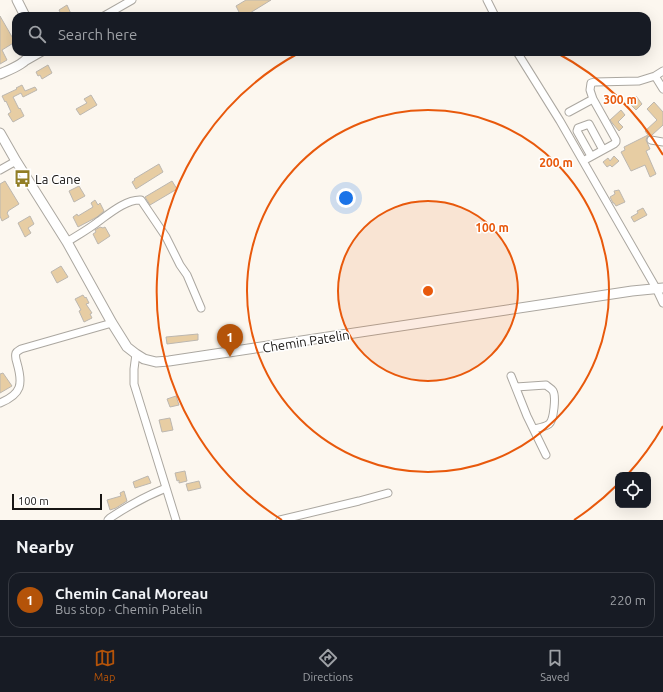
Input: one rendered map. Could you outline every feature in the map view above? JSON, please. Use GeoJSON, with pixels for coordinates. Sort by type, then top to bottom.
{"type":"FeatureCollection","features":[{"type":"Feature","properties":{"kind":"main road"},"geometry":{"type":"LineString","coordinates":[[17,0],[23,12]]}},
{"type":"Feature","properties":{"kind":"main road"},"geometry":{"type":"LineString","coordinates":[[0,74],[19,65],[29,56]]}},
{"type":"Feature","properties":{"kind":"main road","name":"Chemin Patelin"},"geometry":{"type":"LineString","coordinates":[[0,133],[67,242],[127,347],[144,359],[156,362],[168,362],[660,288]]}},
{"type":"Feature","properties":{"kind":"street"},"geometry":{"type":"LineString","coordinates":[[111,12],[132,0]]}},
{"type":"Feature","properties":{"kind":"street"},"geometry":{"type":"LineString","coordinates":[[487,0],[493,12]]}},
{"type":"Feature","properties":{"kind":"street"},"geometry":{"type":"LineString","coordinates":[[19,65],[35,56]]}},
{"type":"Feature","properties":{"kind":"street"},"geometry":{"type":"LineString","coordinates":[[519,56],[660,288],[663,304]]}},
{"type":"Feature","properties":{"kind":"street"},"geometry":{"type":"LineString","coordinates":[[583,161],[616,142],[593,99],[590,90],[591,83],[639,81],[655,76],[663,71]]}},
{"type":"Feature","properties":{"kind":"street"},"geometry":{"type":"LineString","coordinates":[[655,76],[663,89]]}},
{"type":"Feature","properties":{"kind":"street"},"geometry":{"type":"LineString","coordinates":[[570,112],[593,99]]}},
{"type":"Feature","properties":{"kind":"street"},"geometry":{"type":"LineString","coordinates":[[591,156],[577,131],[578,128],[589,124],[603,150]]}},
{"type":"Feature","properties":{"kind":"street"},"geometry":{"type":"LineString","coordinates":[[651,140],[663,142]]}},
{"type":"Feature","properties":{"kind":"street"},"geometry":{"type":"LineString","coordinates":[[0,170],[16,161]]}},
{"type":"Feature","properties":{"kind":"street"},"geometry":{"type":"LineString","coordinates":[[67,242],[100,221],[106,215],[128,203],[141,200],[166,237],[180,265],[187,275],[201,308]]}},
{"type":"Feature","properties":{"kind":"street"},"geometry":{"type":"LineString","coordinates":[[0,403],[11,399],[20,386],[21,375],[16,357],[18,351],[112,323]]}},
{"type":"Feature","properties":{"kind":"street"},"geometry":{"type":"LineString","coordinates":[[136,354],[134,384],[176,520]]}},
{"type":"Feature","properties":{"kind":"street"},"geometry":{"type":"LineString","coordinates":[[511,376],[546,455]]}},
{"type":"Feature","properties":{"kind":"street"},"geometry":{"type":"LineString","coordinates":[[516,387],[546,385],[553,390],[554,401],[551,420],[549,424],[534,429]]}},
{"type":"Feature","properties":{"kind":"street"},"geometry":{"type":"LineString","coordinates":[[108,520],[129,505],[166,488]]}},
{"type":"Feature","properties":{"kind":"street"},"geometry":{"type":"LineString","coordinates":[[280,520],[388,493]]}},
{"type":"Feature","properties":{"kind":"building"},"geometry":{"type":"Polygon","coordinates":[[[246,0],[271,0],[252,12],[239,12],[236,6],[246,0]]]}},
{"type":"Feature","properties":{"kind":"building"},"geometry":{"type":"Polygon","coordinates":[[[67,5],[70,12],[60,12],[59,10],[67,5]]]}},
{"type":"Feature","properties":{"kind":"building"},"geometry":{"type":"Polygon","coordinates":[[[0,16],[12,37],[12,44],[2,50],[7,60],[0,64],[0,16]]]}},
{"type":"Feature","properties":{"kind":"building"},"geometry":{"type":"Polygon","coordinates":[[[48,65],[52,73],[42,79],[36,72],[48,65]]]}},
{"type":"Feature","properties":{"kind":"building"},"geometry":{"type":"Polygon","coordinates":[[[22,85],[25,91],[35,87],[37,90],[23,97],[21,93],[13,97],[24,116],[13,122],[8,114],[11,112],[2,96],[22,85]]]}},
{"type":"Feature","properties":{"kind":"building"},"geometry":{"type":"Polygon","coordinates":[[[91,95],[97,105],[80,115],[76,109],[87,103],[84,99],[91,95]]]}},
{"type":"Feature","properties":{"kind":"building"},"geometry":{"type":"Polygon","coordinates":[[[636,96],[642,104],[636,110],[629,103],[636,96]]]}},
{"type":"Feature","properties":{"kind":"building"},"geometry":{"type":"Polygon","coordinates":[[[654,102],[663,112],[663,125],[652,135],[647,137],[646,140],[650,149],[646,151],[656,174],[650,177],[645,165],[631,171],[621,152],[625,150],[624,147],[648,135],[645,131],[657,120],[647,109],[654,102]]]}},
{"type":"Feature","properties":{"kind":"building"},"geometry":{"type":"Polygon","coordinates":[[[621,110],[625,115],[618,122],[623,127],[619,131],[610,120],[621,110]]]}},
{"type":"Feature","properties":{"kind":"building"},"geometry":{"type":"Polygon","coordinates":[[[614,156],[619,161],[612,167],[610,165],[607,167],[603,162],[608,158],[610,161],[614,156]]]}},
{"type":"Feature","properties":{"kind":"building"},"geometry":{"type":"Polygon","coordinates":[[[159,164],[163,172],[136,189],[132,182],[135,180],[134,179],[159,164]]]}},
{"type":"Feature","properties":{"kind":"building"},"geometry":{"type":"Polygon","coordinates":[[[5,181],[19,204],[8,211],[7,213],[9,217],[2,221],[0,216],[0,184],[5,181]]]}},
{"type":"Feature","properties":{"kind":"building"},"geometry":{"type":"Polygon","coordinates":[[[172,181],[177,189],[150,205],[145,197],[172,181]]]}},
{"type":"Feature","properties":{"kind":"building"},"geometry":{"type":"Polygon","coordinates":[[[79,186],[85,196],[74,202],[69,191],[79,186]]]}},
{"type":"Feature","properties":{"kind":"building"},"geometry":{"type":"Polygon","coordinates":[[[619,190],[625,202],[616,206],[610,197],[615,194],[614,191],[619,190]]]}},
{"type":"Feature","properties":{"kind":"building"},"geometry":{"type":"Polygon","coordinates":[[[95,200],[98,205],[100,203],[104,211],[97,217],[78,227],[73,217],[77,214],[78,216],[93,207],[91,203],[95,200]]]}},
{"type":"Feature","properties":{"kind":"building"},"geometry":{"type":"Polygon","coordinates":[[[643,208],[647,215],[634,222],[631,217],[643,208]]]}},
{"type":"Feature","properties":{"kind":"building"},"geometry":{"type":"Polygon","coordinates":[[[30,216],[34,224],[28,228],[31,233],[25,237],[18,223],[30,216]]]}},
{"type":"Feature","properties":{"kind":"building"},"geometry":{"type":"Polygon","coordinates":[[[100,227],[105,227],[110,236],[98,244],[93,234],[96,232],[95,230],[100,227]]]}},
{"type":"Feature","properties":{"kind":"building"},"geometry":{"type":"Polygon","coordinates":[[[61,266],[68,277],[57,283],[51,272],[61,266]]]}},
{"type":"Feature","properties":{"kind":"building"},"geometry":{"type":"Polygon","coordinates":[[[83,295],[89,303],[86,304],[92,313],[90,314],[92,318],[84,322],[79,311],[81,310],[75,299],[83,295]]]}},
{"type":"Feature","properties":{"kind":"building"},"geometry":{"type":"Polygon","coordinates":[[[198,334],[198,340],[167,344],[166,337],[198,334]]]}},
{"type":"Feature","properties":{"kind":"building"},"geometry":{"type":"Polygon","coordinates":[[[3,373],[12,386],[0,393],[0,374],[3,373]]]}},
{"type":"Feature","properties":{"kind":"building"},"geometry":{"type":"Polygon","coordinates":[[[176,396],[179,405],[170,407],[167,399],[176,396]]]}},
{"type":"Feature","properties":{"kind":"building"},"geometry":{"type":"Polygon","coordinates":[[[170,418],[173,430],[162,432],[159,420],[170,418]]]}},
{"type":"Feature","properties":{"kind":"building"},"geometry":{"type":"Polygon","coordinates":[[[185,471],[187,481],[179,483],[175,473],[185,471]]]}},
{"type":"Feature","properties":{"kind":"building"},"geometry":{"type":"Polygon","coordinates":[[[148,476],[151,483],[135,488],[133,482],[148,476]]]}},
{"type":"Feature","properties":{"kind":"building"},"geometry":{"type":"Polygon","coordinates":[[[199,481],[201,488],[188,491],[186,484],[199,481]]]}},
{"type":"Feature","properties":{"kind":"building"},"geometry":{"type":"Polygon","coordinates":[[[124,491],[127,501],[110,510],[107,500],[121,496],[120,493],[124,491]]]}},
{"type":"Feature","properties":{"kind":"place","name":"La Cane"},"geometry":{"type":"Point","coordinates":[22,179]}},
{"type":"Feature","properties":{"kind":"place","name":"Chemin Canal Moreau"},"geometry":{"type":"Point","coordinates":[230,357]}}]}
